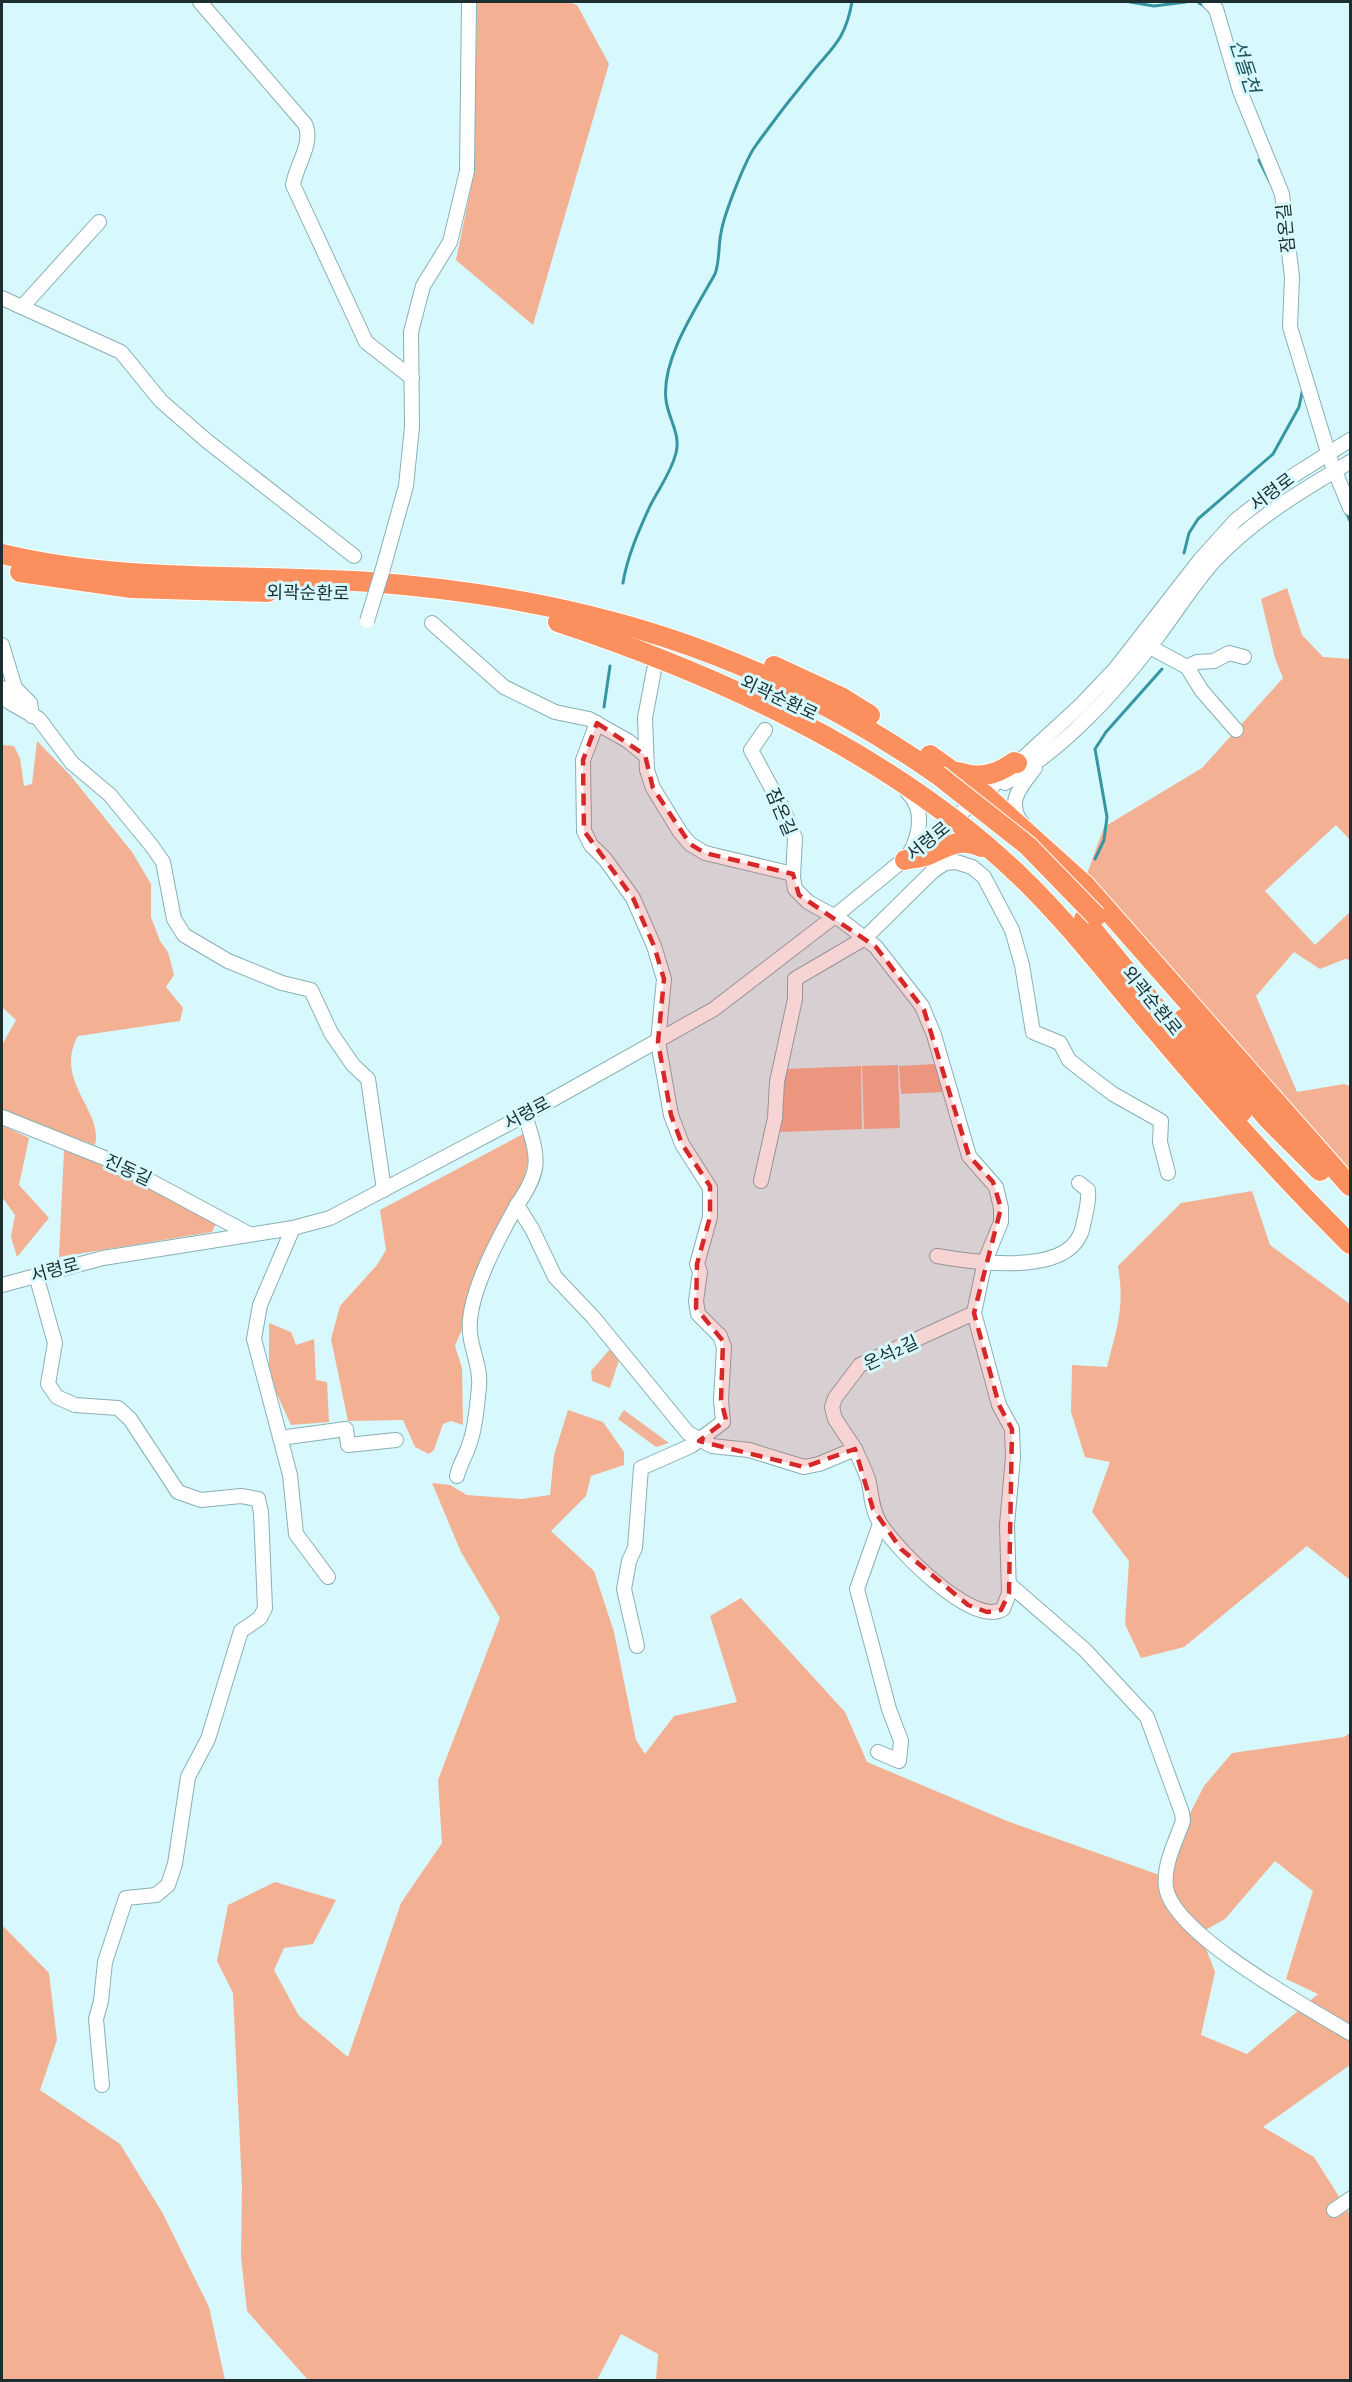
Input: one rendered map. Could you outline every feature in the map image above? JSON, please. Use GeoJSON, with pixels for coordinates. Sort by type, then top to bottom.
{"type":"FeatureCollection","features":[{"type":"Feature","properties":{"kind":"highway","name":"외곽순환로"},"geometry":{"type":"LineString","coordinates":[[4,562],[117,571],[408,586],[486,596],[607,618],[715,654],[781,682],[863,725],[939,776],[1028,846],[1268,1119],[1350,1199]]}},
{"type":"Feature","properties":{"kind":"highway","name":"외곽순환로"},"geometry":{"type":"LineString","coordinates":[[4,562],[88,584],[132,588],[402,596],[513,612],[558,622],[660,649],[775,694],[939,776]]}},
{"type":"Feature","properties":{"kind":"highway"},"geometry":{"type":"LineString","coordinates":[[558,622],[654,655],[717,682],[817,732],[909,789],[953,821],[1020,877],[1087,947],[1223,1110],[1278,1171],[1350,1244]]}},
{"type":"Feature","properties":{"kind":"highway"},"geometry":{"type":"LineString","coordinates":[[939,776],[983,776],[998,772],[1022,758]]}},
{"type":"Feature","properties":{"kind":"highway"},"geometry":{"type":"LineString","coordinates":[[939,776],[984,794],[1086,886],[1350,1186]]}},
{"type":"Feature","properties":{"kind":"highway"},"geometry":{"type":"LineString","coordinates":[[905,860],[927,856],[961,841],[988,849]]}},
{"type":"Feature","properties":{"kind":"highway","name":"외곽순환로"},"geometry":{"type":"LineString","coordinates":[[1090,917],[1234,1103],[1350,1237]]}},
{"type":"Feature","properties":{"kind":"street"},"geometry":{"type":"LineString","coordinates":[[200,2],[305,124],[309,140],[295,169],[293,185],[366,342],[412,378]]}},
{"type":"Feature","properties":{"kind":"street"},"geometry":{"type":"LineString","coordinates":[[367,621],[406,486],[412,427],[411,332],[423,286],[450,242],[467,171],[469,2]]}},
{"type":"Feature","properties":{"kind":"street","name":"잠온길"},"geometry":{"type":"LineString","coordinates":[[1209,2],[1216,9],[1240,91],[1282,194],[1292,277],[1290,327],[1331,462],[1350,508]]}},
{"type":"Feature","properties":{"kind":"street"},"geometry":{"type":"LineString","coordinates":[[22,307],[99,222]]}},
{"type":"Feature","properties":{"kind":"street"},"geometry":{"type":"LineString","coordinates":[[2,298],[121,352],[161,401],[207,441],[354,556]]}},
{"type":"Feature","properties":{"kind":"street","name":"서령로"},"geometry":{"type":"LineString","coordinates":[[984,794],[1038,764],[1094,711],[1150,647],[1215,561],[1262,516],[1297,492],[1331,462],[1350,440]]}},
{"type":"Feature","properties":{"kind":"street","name":"서령로"},"geometry":{"type":"LineString","coordinates":[[2,1285],[103,1258],[292,1228],[330,1218],[658,1042],[746,986],[984,794],[1116,668],[1219,537],[1246,511],[1288,479],[1331,462],[1350,462]]}},
{"type":"Feature","properties":{"kind":"street"},"geometry":{"type":"LineString","coordinates":[[1288,479],[1297,492]]}},
{"type":"Feature","properties":{"kind":"street"},"geometry":{"type":"LineString","coordinates":[[432,624],[504,687],[555,712],[589,718],[645,755]]}},
{"type":"Feature","properties":{"kind":"street"},"geometry":{"type":"LineString","coordinates":[[2,645],[15,688],[30,703],[32,716]]}},
{"type":"Feature","properties":{"kind":"street"},"geometry":{"type":"LineString","coordinates":[[1150,647],[1186,667],[1202,691],[1236,730]]}},
{"type":"Feature","properties":{"kind":"street"},"geometry":{"type":"LineString","coordinates":[[1186,667],[1197,662],[1214,661],[1228,653],[1244,657]]}},
{"type":"Feature","properties":{"kind":"street"},"geometry":{"type":"LineString","coordinates":[[654,670],[645,718],[646,770],[653,788],[690,844],[705,853],[793,874]]}},
{"type":"Feature","properties":{"kind":"street"},"geometry":{"type":"LineString","coordinates":[[2,688],[9,702],[39,719],[72,763],[110,795],[151,845],[163,862],[174,919],[184,935],[228,961],[282,983],[311,990],[331,1033],[353,1065],[368,1079],[384,1190]]}},
{"type":"Feature","properties":{"kind":"street"},"geometry":{"type":"LineString","coordinates":[[597,723],[583,760],[584,831],[591,845],[633,897],[654,946],[664,979],[658,1042],[670,1115],[681,1144],[710,1186],[710,1217],[697,1264],[700,1272],[696,1308],[698,1314],[723,1341],[725,1353],[721,1400],[725,1419],[699,1441],[641,1468],[634,1548],[624,1589],[637,1646]]}},
{"type":"Feature","properties":{"kind":"street","name":"잠온길"},"geometry":{"type":"LineString","coordinates":[[765,730],[751,750],[784,811],[795,838],[793,884],[799,895],[835,916]]}},
{"type":"Feature","properties":{"kind":"street"},"geometry":{"type":"LineString","coordinates":[[1022,758],[1038,764],[1020,788],[1014,801],[1015,813],[1025,829]]}},
{"type":"Feature","properties":{"kind":"street"},"geometry":{"type":"LineString","coordinates":[[905,860],[914,844],[919,826],[917,807],[908,793],[909,789]]}},
{"type":"Feature","properties":{"kind":"street"},"geometry":{"type":"LineString","coordinates":[[761,1181],[775,1118],[777,1082],[795,999],[795,979],[866,938],[939,866],[956,862],[977,871],[988,884],[1012,930],[1022,965],[1032,1031],[1039,1036],[1060,1043],[1070,1060],[1084,1072],[1113,1094],[1161,1121],[1161,1142],[1168,1173]]}},
{"type":"Feature","properties":{"kind":"street"},"geometry":{"type":"LineString","coordinates":[[517,1206],[532,1228],[555,1277],[593,1317],[688,1433],[699,1441],[715,1447],[754,1452],[804,1467],[819,1464],[855,1449],[868,1480],[873,1509],[880,1524],[928,1576],[973,1607],[987,1612],[1001,1610],[1008,1601],[1007,1525],[1013,1457],[1012,1429],[999,1405],[974,1313],[985,1261],[1002,1215],[996,1187],[969,1156],[934,1035],[922,1006],[908,990],[900,974],[866,938],[835,916]]}},
{"type":"Feature","properties":{"kind":"street"},"geometry":{"type":"LineString","coordinates":[[457,1476],[460,1462],[471,1441],[479,1388],[480,1368],[470,1333],[471,1313],[490,1254],[532,1183],[536,1169],[525,1114]]}},
{"type":"Feature","properties":{"kind":"street","name":"진동길"},"geometry":{"type":"LineString","coordinates":[[2,1117],[117,1163],[249,1234]]}},
{"type":"Feature","properties":{"kind":"street"},"geometry":{"type":"LineString","coordinates":[[936,1256],[985,1261],[1040,1261],[1066,1250],[1080,1236],[1087,1210],[1088,1190],[1079,1183]]}},
{"type":"Feature","properties":{"kind":"street"},"geometry":{"type":"LineString","coordinates":[[292,1228],[260,1305],[254,1331],[257,1355],[290,1475],[296,1534],[328,1577]]}},
{"type":"Feature","properties":{"kind":"street"},"geometry":{"type":"LineString","coordinates":[[36,1275],[55,1343],[48,1384],[57,1397],[75,1405],[118,1408],[130,1419],[178,1492],[201,1500],[241,1496],[258,1499],[261,1512],[264,1608],[260,1618],[241,1631],[208,1739],[188,1777],[176,1864],[168,1885],[156,1895],[126,1898],[105,1962],[101,2001],[96,2019],[102,2085]]}},
{"type":"Feature","properties":{"kind":"street","name":"온석2길"},"geometry":{"type":"LineString","coordinates":[[855,1449],[835,1419],[832,1407],[835,1398],[860,1365],[974,1313]]}},
{"type":"Feature","properties":{"kind":"street"},"geometry":{"type":"LineString","coordinates":[[280,1438],[346,1429],[348,1445],[396,1440]]}},
{"type":"Feature","properties":{"kind":"street"},"geometry":{"type":"LineString","coordinates":[[878,1752],[899,1761],[901,1741],[889,1709],[857,1589],[880,1524]]}},
{"type":"Feature","properties":{"kind":"street"},"geometry":{"type":"LineString","coordinates":[[1009,1584],[1085,1650],[1147,1717],[1182,1813],[1183,1821],[1166,1875],[1166,1886],[1173,1907],[1218,1948],[1350,2033]]}},
{"type":"Feature","properties":{"kind":"street"},"geometry":{"type":"LineString","coordinates":[[1334,2210],[1350,2199]]}},
{"type":"Feature","properties":{"kind":"highlighted area"},"geometry":{"type":"Polygon","coordinates":[[[597,723],[645,755],[653,788],[690,844],[705,853],[793,874],[799,895],[876,947],[924,1010],[969,1156],[993,1182],[1001,1208],[974,1313],[999,1405],[1012,1429],[1009,1593],[1001,1610],[987,1612],[968,1605],[901,1549],[873,1509],[855,1449],[804,1467],[699,1441],[726,1420],[721,1400],[723,1341],[696,1308],[697,1264],[710,1217],[710,1186],[682,1144],[671,1115],[658,1042],[664,979],[654,946],[633,898],[584,831],[583,760],[597,723]]]}},
{"type":"Feature","properties":{"kind":"shaded area"},"geometry":{"type":"Polygon","coordinates":[[[477,2],[568,2],[577,5],[609,64],[533,325],[456,260],[474,173],[477,2]]]}},
{"type":"Feature","properties":{"kind":"shaded area"},"geometry":{"type":"Polygon","coordinates":[[[1287,588],[1302,635],[1323,657],[1350,659],[1350,840],[1336,825],[1265,891],[1315,945],[1350,912],[1350,960],[1345,959],[1320,969],[1294,952],[1256,996],[1297,1092],[1344,1084],[1350,1086],[1350,1172],[1276,1099],[1087,874],[1104,827],[1202,768],[1283,678],[1275,658],[1261,599],[1287,588]]]}},
{"type":"Feature","properties":{"kind":"shaded area"},"geometry":{"type":"Polygon","coordinates":[[[37,741],[70,775],[132,852],[151,884],[151,917],[160,941],[168,952],[174,975],[166,987],[183,1008],[180,1021],[78,1036],[72,1052],[71,1067],[93,1120],[96,1132],[95,1145],[2,1112],[2,1045],[16,1020],[2,1007],[2,745],[14,746],[20,758],[24,786],[32,784],[37,741]]]}},
{"type":"Feature","properties":{"kind":"shaded area"},"geometry":{"type":"Polygon","coordinates":[[[936,1064],[945,1092],[901,1094],[899,1066],[936,1064]]]}},
{"type":"Feature","properties":{"kind":"shaded area"},"geometry":{"type":"Polygon","coordinates":[[[898,1065],[900,1128],[864,1129],[862,1066],[898,1065]]]}},
{"type":"Feature","properties":{"kind":"shaded area"},"geometry":{"type":"Polygon","coordinates":[[[861,1066],[862,1129],[780,1132],[785,1069],[861,1066]]]}},
{"type":"Feature","properties":{"kind":"shaded area"},"geometry":{"type":"Polygon","coordinates":[[[2,1125],[29,1138],[19,1185],[49,1218],[17,1257],[11,1237],[15,1215],[2,1197],[2,1125]]]}},
{"type":"Feature","properties":{"kind":"shaded area"},"geometry":{"type":"Polygon","coordinates":[[[525,1133],[528,1161],[523,1184],[455,1346],[462,1368],[463,1425],[451,1421],[443,1424],[434,1450],[429,1454],[415,1447],[403,1420],[348,1421],[331,1339],[340,1306],[377,1265],[386,1250],[380,1210],[525,1133]]]}},
{"type":"Feature","properties":{"kind":"shaded area"},"geometry":{"type":"Polygon","coordinates":[[[64,1150],[119,1171],[216,1223],[212,1232],[59,1257],[64,1150]]]}},
{"type":"Feature","properties":{"kind":"shaded area"},"geometry":{"type":"Polygon","coordinates":[[[1252,1191],[1270,1245],[1350,1304],[1350,1580],[1307,1546],[1184,1647],[1141,1658],[1125,1624],[1129,1561],[1092,1512],[1110,1462],[1085,1457],[1071,1412],[1072,1365],[1107,1367],[1117,1329],[1120,1306],[1118,1266],[1181,1203],[1252,1191]]]}},
{"type":"Feature","properties":{"kind":"shaded area"},"geometry":{"type":"Polygon","coordinates":[[[269,1323],[291,1332],[296,1345],[314,1339],[316,1380],[327,1382],[329,1422],[291,1425],[276,1392],[269,1367],[269,1323]]]}},
{"type":"Feature","properties":{"kind":"shaded area"},"geometry":{"type":"Polygon","coordinates":[[[612,1347],[620,1357],[610,1388],[592,1381],[591,1371],[612,1347]]]}},
{"type":"Feature","properties":{"kind":"shaded area"},"geometry":{"type":"Polygon","coordinates":[[[568,1410],[603,1422],[624,1452],[624,1465],[591,1476],[586,1496],[551,1531],[594,1571],[614,1632],[636,1740],[645,1754],[674,1716],[737,1702],[710,1616],[741,1598],[845,1712],[867,1762],[1007,1821],[1168,1878],[1180,1833],[1204,1786],[1232,1753],[1344,1737],[1350,1733],[1350,2065],[1263,2127],[1314,2157],[1350,2214],[1350,2380],[656,2380],[658,2354],[621,2334],[597,2380],[308,2380],[247,2311],[241,2257],[242,2187],[233,1993],[217,1961],[228,1905],[275,1882],[336,1900],[313,1944],[284,1948],[274,1970],[299,2016],[348,2057],[401,1903],[442,1843],[438,1780],[500,1618],[461,1552],[432,1483],[450,1485],[467,1495],[521,1499],[550,1495],[554,1455],[568,1410]],[[1275,1861],[1225,1919],[1200,1933],[1215,1972],[1201,2035],[1247,2054],[1318,1994],[1286,1979],[1313,1891],[1275,1861]]]}},
{"type":"Feature","properties":{"kind":"shaded area"},"geometry":{"type":"Polygon","coordinates":[[[624,1410],[669,1443],[656,1447],[618,1419],[624,1410]]]}},
{"type":"Feature","properties":{"kind":"shaded area"},"geometry":{"type":"Polygon","coordinates":[[[2,1925],[49,1973],[57,2040],[40,2090],[120,2144],[162,2212],[209,2307],[225,2380],[2,2380],[2,1925]]]}},
{"type":"Feature","properties":{"kind":"waterway"},"geometry":{"type":"LineString","coordinates":[[623,583],[627,563],[638,534],[676,453],[676,433],[666,400],[669,368],[690,318],[715,274],[723,225],[735,189],[754,148],[788,102],[837,43],[846,26],[852,2]]}},
{"type":"Feature","properties":{"kind":"waterway","name":"선돌천"},"geometry":{"type":"LineString","coordinates":[[1130,2],[1154,6],[1186,2]]}},
{"type":"Feature","properties":{"kind":"waterway","name":"선돌천"},"geometry":{"type":"LineString","coordinates":[[1199,3],[1206,7]]}},
{"type":"Feature","properties":{"kind":"waterway","name":"선돌천"},"geometry":{"type":"LineString","coordinates":[[1259,160],[1270,182]]}},
{"type":"Feature","properties":{"kind":"waterway","name":"선돌천"},"geometry":{"type":"LineString","coordinates":[[1279,229],[1282,248]]}},
{"type":"Feature","properties":{"kind":"waterway"},"geometry":{"type":"LineString","coordinates":[[1184,553],[1189,533],[1198,519],[1273,454],[1299,407],[1303,388]]}},
{"type":"Feature","properties":{"kind":"waterway","name":"선돌천"},"geometry":{"type":"LineString","coordinates":[[1346,512],[1350,521]]}},
{"type":"Feature","properties":{"kind":"waterway"},"geometry":{"type":"LineString","coordinates":[[604,707],[610,666]]}},
{"type":"Feature","properties":{"kind":"waterway"},"geometry":{"type":"LineString","coordinates":[[1095,859],[1104,840],[1107,817],[1095,749],[1106,732],[1162,669]]}}]}
